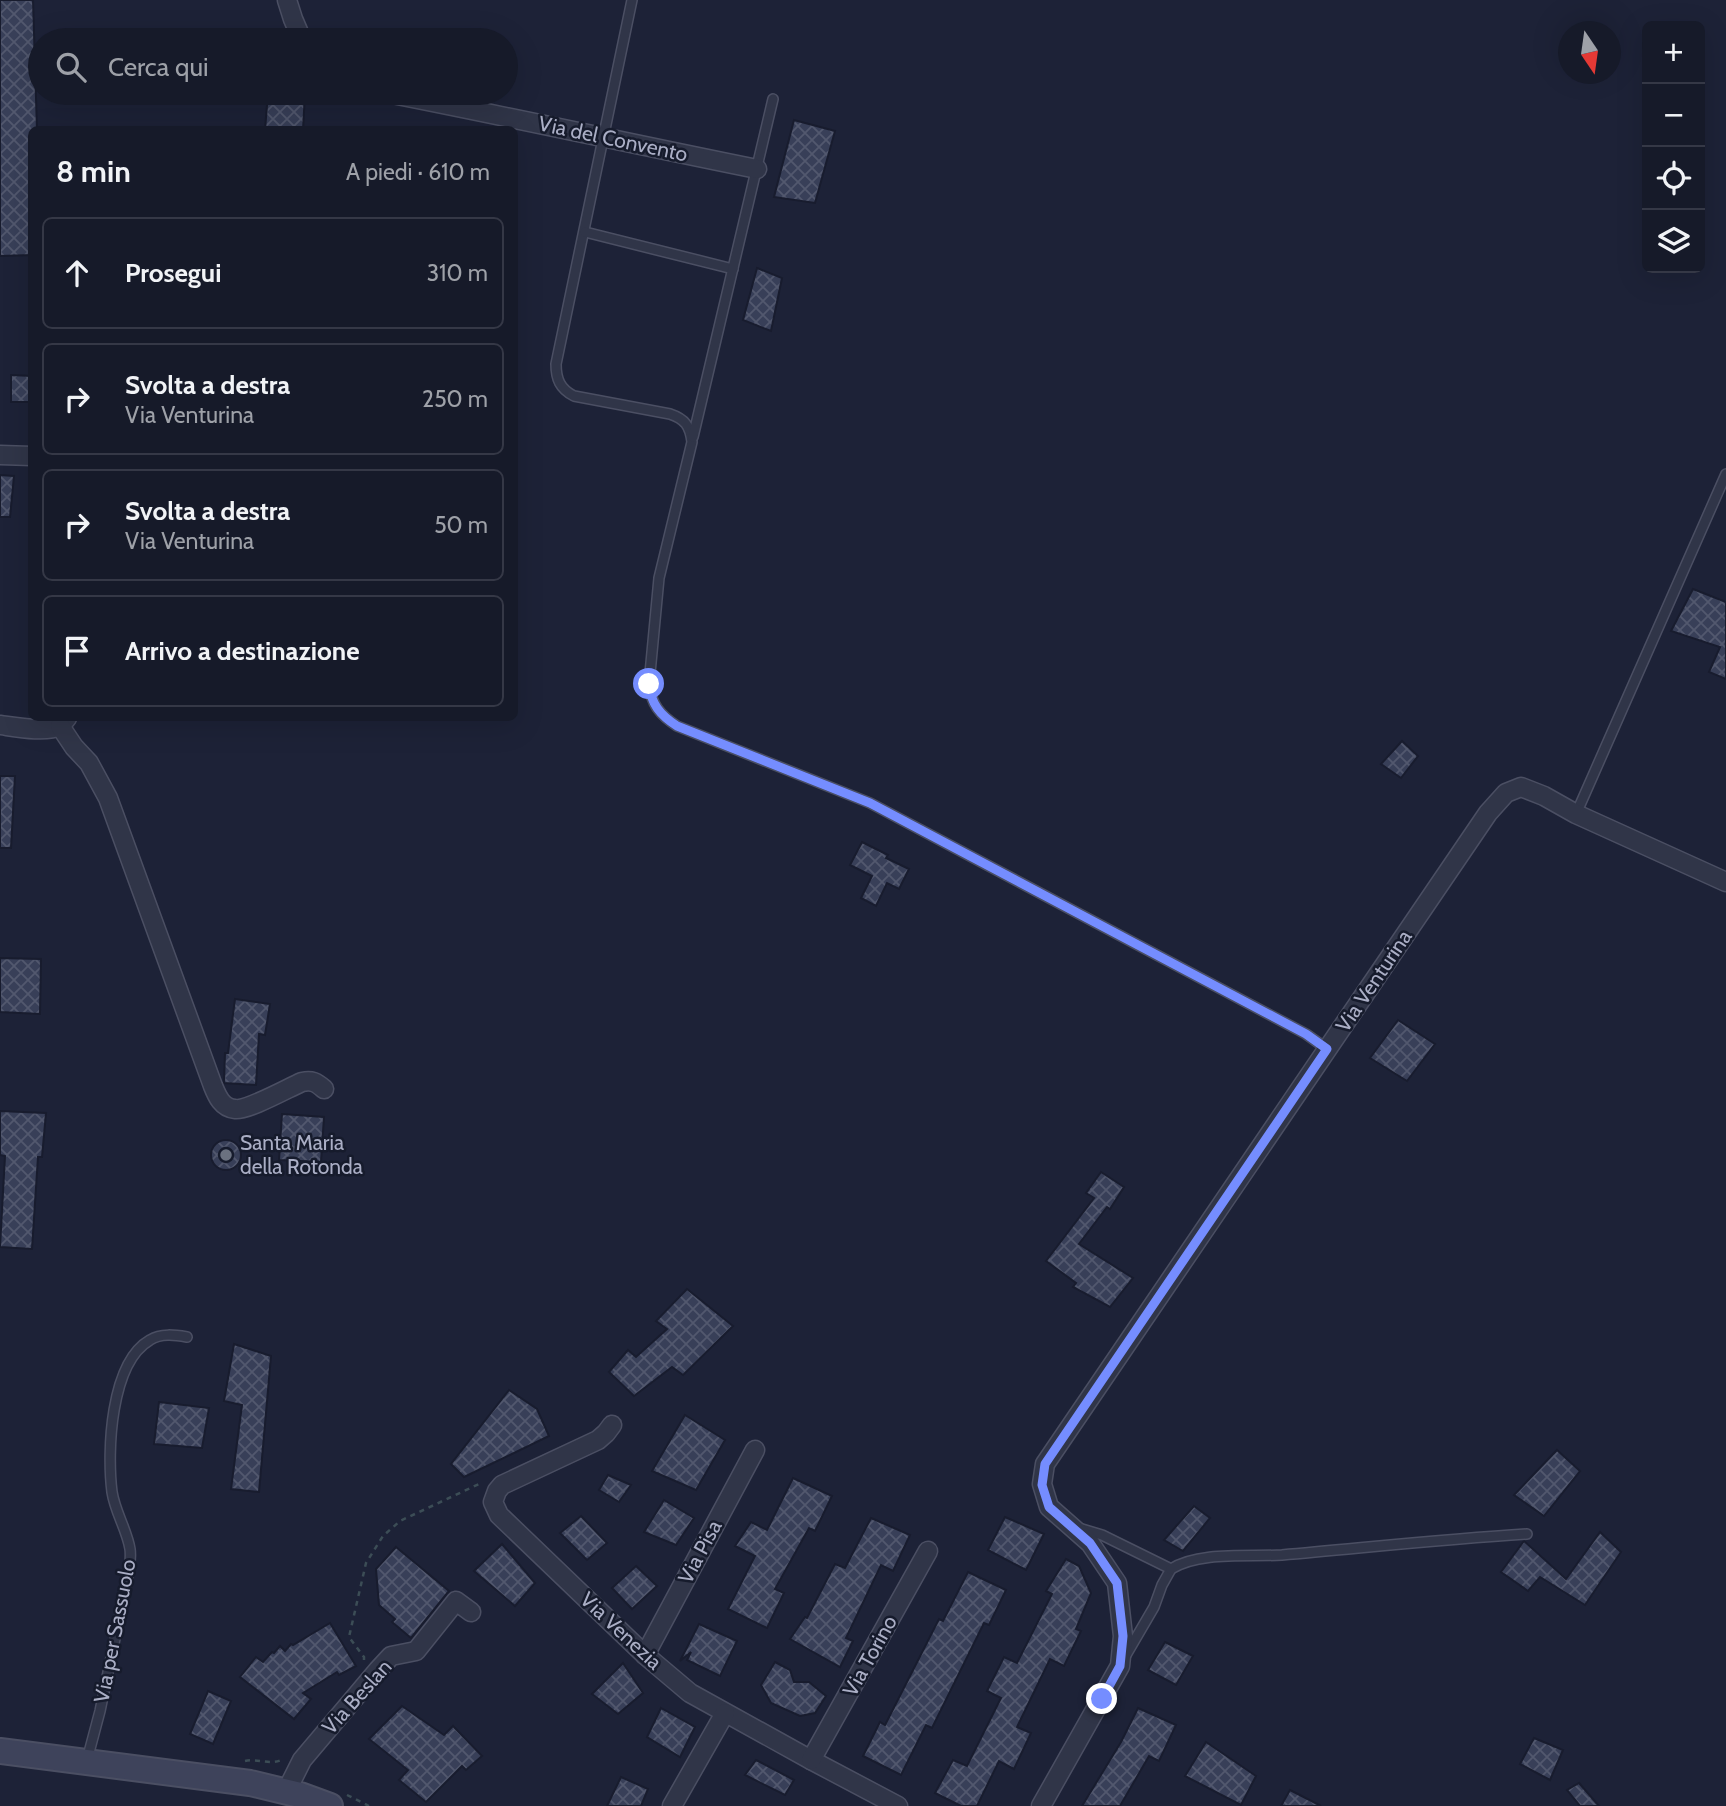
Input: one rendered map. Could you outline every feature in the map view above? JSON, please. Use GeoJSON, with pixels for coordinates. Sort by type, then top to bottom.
{"type":"FeatureCollection","features":[{"type":"Feature","properties":{"kind":"main road"},"geometry":{"type":"LineString","coordinates":[[0,1751],[250,1783],[300,1795],[330,1806]]}},
{"type":"Feature","properties":{"kind":"street"},"geometry":{"type":"LineString","coordinates":[[287,0],[297,28]]}},
{"type":"Feature","properties":{"kind":"street","name":"Via del Convento"},"geometry":{"type":"LineString","coordinates":[[449,105],[757,169]]}},
{"type":"Feature","properties":{"kind":"street"},"geometry":{"type":"LineString","coordinates":[[0,454],[28,456]]}},
{"type":"Feature","properties":{"kind":"street"},"geometry":{"type":"LineString","coordinates":[[0,725],[41,729],[63,722],[74,747],[89,763],[108,798],[219,1099],[235,1110],[310,1080],[324,1089]]}},
{"type":"Feature","properties":{"kind":"street","name":"Via Venturina"},"geometry":{"type":"LineString","coordinates":[[1041,1806],[1120,1666],[1123,1636],[1117,1583],[1090,1543],[1049,1507],[1042,1485],[1045,1464],[1497,801],[1506,793],[1521,787],[1726,882]]}},
{"type":"Feature","properties":{"kind":"street","name":"Via Venezia"},"geometry":{"type":"LineString","coordinates":[[612,1425],[598,1440],[502,1485],[493,1502],[499,1515],[645,1655],[690,1693],[898,1806]]}},
{"type":"Feature","properties":{"kind":"street","name":"Via Pisa"},"geometry":{"type":"LineString","coordinates":[[645,1655],[755,1450]]}},
{"type":"Feature","properties":{"kind":"street","name":"Via Torino"},"geometry":{"type":"LineString","coordinates":[[811,1760],[928,1551]]}},
{"type":"Feature","properties":{"kind":"street","name":"Via Beslan"},"geometry":{"type":"LineString","coordinates":[[286,1792],[302,1760],[391,1656],[416,1651],[456,1601],[471,1612]]}},
{"type":"Feature","properties":{"kind":"street"},"geometry":{"type":"LineString","coordinates":[[672,1806],[725,1713]]}},
{"type":"Feature","properties":{"kind":"lane"},"geometry":{"type":"LineString","coordinates":[[632,0],[556,373],[567,393],[574,396],[680,418],[691,433],[692,442]]}},
{"type":"Feature","properties":{"kind":"lane"},"geometry":{"type":"LineString","coordinates":[[773,99],[659,578],[649,684],[650,696],[660,714],[677,726],[870,803],[1306,1034],[1327,1049]]}},
{"type":"Feature","properties":{"kind":"lane"},"geometry":{"type":"LineString","coordinates":[[584,232],[733,269]]}},
{"type":"Feature","properties":{"kind":"lane"},"geometry":{"type":"LineString","coordinates":[[1576,814],[1726,474]]}},
{"type":"Feature","properties":{"kind":"lane","name":"Via per Sassuolo"},"geometry":{"type":"LineString","coordinates":[[86,1762],[102,1699],[131,1553],[112,1494],[109,1456],[113,1411],[123,1375],[140,1349],[149,1340],[159,1336],[187,1337]]}},
{"type":"Feature","properties":{"kind":"lane"},"geometry":{"type":"LineString","coordinates":[[1073,1527],[1102,1535],[1171,1569]]}},
{"type":"Feature","properties":{"kind":"lane"},"geometry":{"type":"LineString","coordinates":[[1120,1666],[1154,1607],[1171,1569],[1182,1562],[1527,1534]]}},
{"type":"Feature","properties":{"kind":"path"},"geometry":{"type":"LineString","coordinates":[[364,1669],[364,1657],[349,1637],[366,1563],[383,1536],[400,1521],[484,1481]]}},
{"type":"Feature","properties":{"kind":"building"},"geometry":{"type":"Polygon","coordinates":[[[0,0],[33,0],[34,28],[28,28],[28,105],[36,105],[37,126],[28,126],[28,255],[0,256],[0,0]]]}},
{"type":"Feature","properties":{"kind":"building"},"geometry":{"type":"Polygon","coordinates":[[[267,105],[304,105],[303,126],[265,126],[267,105]]]}},
{"type":"Feature","properties":{"kind":"building"},"geometry":{"type":"Polygon","coordinates":[[[794,120],[835,131],[815,203],[774,197],[794,120]]]}},
{"type":"Feature","properties":{"kind":"building"},"geometry":{"type":"Polygon","coordinates":[[[757,268],[782,278],[771,331],[743,320],[757,268]]]}},
{"type":"Feature","properties":{"kind":"building"},"geometry":{"type":"Polygon","coordinates":[[[11,375],[28,376],[28,402],[11,402],[11,375]]]}},
{"type":"Feature","properties":{"kind":"building"},"geometry":{"type":"Polygon","coordinates":[[[0,475],[14,476],[10,517],[0,517],[0,475]]]}},
{"type":"Feature","properties":{"kind":"building"},"geometry":{"type":"Polygon","coordinates":[[[1693,589],[1726,602],[1726,679],[1709,672],[1720,647],[1671,631],[1693,589]]]}},
{"type":"Feature","properties":{"kind":"building"},"geometry":{"type":"Polygon","coordinates":[[[1402,741],[1418,756],[1401,778],[1381,764],[1402,741]]]}},
{"type":"Feature","properties":{"kind":"building"},"geometry":{"type":"Polygon","coordinates":[[[0,776],[15,776],[11,848],[0,848],[0,776]]]}},
{"type":"Feature","properties":{"kind":"building"},"geometry":{"type":"Polygon","coordinates":[[[862,842],[909,869],[899,889],[887,883],[876,906],[861,898],[872,876],[850,865],[862,842]]]}},
{"type":"Feature","properties":{"kind":"building"},"geometry":{"type":"Polygon","coordinates":[[[0,958],[41,959],[40,1014],[0,1012],[0,958]]]}},
{"type":"Feature","properties":{"kind":"building"},"geometry":{"type":"Polygon","coordinates":[[[235,999],[270,1004],[265,1035],[259,1034],[256,1085],[224,1083],[225,1053],[228,1053],[235,999]]]}},
{"type":"Feature","properties":{"kind":"building"},"geometry":{"type":"Polygon","coordinates":[[[1398,1020],[1435,1044],[1407,1081],[1370,1058],[1398,1020]]]}},
{"type":"Feature","properties":{"kind":"building"},"geometry":{"type":"Polygon","coordinates":[[[0,1111],[46,1113],[42,1157],[38,1157],[32,1249],[0,1247],[5,1156],[0,1155],[0,1111]]]}},
{"type":"Feature","properties":{"kind":"building"},"geometry":{"type":"Polygon","coordinates":[[[282,1114],[324,1117],[321,1162],[279,1160],[282,1114]]]}},
{"type":"Feature","properties":{"kind":"building","name":"Santa Maria della Rotonda"},"geometry":{"type":"Polygon","coordinates":[[[226,1140],[237,1144],[241,1155],[237,1166],[226,1170],[215,1166],[211,1155],[215,1144],[226,1140]]]}},
{"type":"Feature","properties":{"kind":"building"},"geometry":{"type":"Polygon","coordinates":[[[1101,1172],[1124,1187],[1110,1209],[1107,1207],[1079,1244],[1133,1278],[1110,1307],[1073,1287],[1076,1283],[1046,1261],[1094,1198],[1086,1193],[1101,1172]]]}},
{"type":"Feature","properties":{"kind":"building"},"geometry":{"type":"Polygon","coordinates":[[[687,1289],[733,1326],[683,1375],[672,1367],[634,1396],[609,1372],[628,1350],[636,1357],[667,1329],[656,1321],[687,1289]]]}},
{"type":"Feature","properties":{"kind":"building"},"geometry":{"type":"Polygon","coordinates":[[[234,1344],[271,1356],[259,1492],[231,1489],[242,1405],[224,1401],[234,1344]]]}},
{"type":"Feature","properties":{"kind":"building"},"geometry":{"type":"Polygon","coordinates":[[[509,1390],[537,1409],[549,1436],[464,1477],[451,1464],[509,1390]]]}},
{"type":"Feature","properties":{"kind":"building"},"geometry":{"type":"Polygon","coordinates":[[[159,1402],[209,1408],[202,1448],[154,1444],[159,1402]]]}},
{"type":"Feature","properties":{"kind":"building"},"geometry":{"type":"Polygon","coordinates":[[[685,1415],[725,1440],[696,1490],[652,1471],[685,1415]]]}},
{"type":"Feature","properties":{"kind":"building"},"geometry":{"type":"Polygon","coordinates":[[[1557,1450],[1580,1471],[1544,1516],[1514,1495],[1557,1450]]]}},
{"type":"Feature","properties":{"kind":"building"},"geometry":{"type":"Polygon","coordinates":[[[608,1475],[631,1485],[619,1502],[599,1490],[608,1475]]]}},
{"type":"Feature","properties":{"kind":"building"},"geometry":{"type":"Polygon","coordinates":[[[793,1478],[832,1496],[815,1531],[809,1528],[775,1589],[784,1593],[767,1628],[728,1609],[755,1556],[735,1546],[751,1522],[767,1530],[793,1478]]]}},
{"type":"Feature","properties":{"kind":"building"},"geometry":{"type":"Polygon","coordinates":[[[664,1500],[694,1518],[676,1545],[644,1532],[664,1500]]]}},
{"type":"Feature","properties":{"kind":"building"},"geometry":{"type":"Polygon","coordinates":[[[1194,1506],[1210,1518],[1183,1551],[1164,1540],[1194,1506]]]}},
{"type":"Feature","properties":{"kind":"building"},"geometry":{"type":"Polygon","coordinates":[[[581,1516],[607,1543],[587,1560],[560,1533],[581,1516]]]}},
{"type":"Feature","properties":{"kind":"building"},"geometry":{"type":"Polygon","coordinates":[[[1005,1517],[1044,1534],[1026,1570],[988,1550],[1005,1517]]]}},
{"type":"Feature","properties":{"kind":"building"},"geometry":{"type":"Polygon","coordinates":[[[871,1518],[910,1535],[893,1571],[881,1565],[846,1638],[853,1641],[840,1667],[790,1639],[805,1617],[807,1618],[835,1564],[845,1568],[871,1518]]]}},
{"type":"Feature","properties":{"kind":"building"},"geometry":{"type":"Polygon","coordinates":[[[1600,1532],[1621,1552],[1585,1605],[1540,1577],[1528,1591],[1501,1572],[1524,1541],[1566,1579],[1600,1532]]]}},
{"type":"Feature","properties":{"kind":"building"},"geometry":{"type":"Polygon","coordinates":[[[502,1544],[535,1583],[515,1606],[474,1571],[502,1544]]]}},
{"type":"Feature","properties":{"kind":"building"},"geometry":{"type":"Polygon","coordinates":[[[396,1547],[449,1591],[411,1638],[392,1622],[395,1619],[379,1605],[376,1569],[396,1547]]]}},
{"type":"Feature","properties":{"kind":"building"},"geometry":{"type":"Polygon","coordinates":[[[1066,1559],[1079,1566],[1091,1593],[1076,1629],[1081,1631],[1064,1666],[1050,1659],[1017,1727],[1031,1733],[1014,1769],[999,1761],[977,1806],[961,1806],[935,1793],[953,1760],[967,1766],[1001,1698],[987,1691],[1004,1657],[1017,1663],[1052,1594],[1046,1591],[1066,1559]]]}},
{"type":"Feature","properties":{"kind":"building"},"geometry":{"type":"Polygon","coordinates":[[[636,1566],[657,1586],[632,1609],[612,1588],[636,1566]]]}},
{"type":"Feature","properties":{"kind":"building"},"geometry":{"type":"Polygon","coordinates":[[[968,1572],[1006,1590],[989,1625],[984,1623],[932,1728],[926,1725],[901,1775],[863,1756],[880,1722],[885,1725],[939,1619],[943,1621],[968,1572]]]}},
{"type":"Feature","properties":{"kind":"building"},"geometry":{"type":"Polygon","coordinates":[[[330,1623],[356,1666],[339,1675],[337,1672],[303,1693],[311,1699],[294,1719],[240,1677],[256,1657],[263,1662],[280,1646],[285,1651],[291,1644],[330,1623]]]}},
{"type":"Feature","properties":{"kind":"building"},"geometry":{"type":"Polygon","coordinates":[[[699,1624],[737,1641],[720,1676],[687,1660],[691,1652],[680,1661],[699,1624]]]}},
{"type":"Feature","properties":{"kind":"building"},"geometry":{"type":"Polygon","coordinates":[[[1165,1642],[1193,1656],[1176,1685],[1148,1670],[1165,1642]]]}},
{"type":"Feature","properties":{"kind":"building"},"geometry":{"type":"Polygon","coordinates":[[[775,1662],[790,1670],[794,1682],[809,1682],[826,1696],[815,1713],[800,1716],[771,1703],[761,1685],[775,1662]]]}},
{"type":"Feature","properties":{"kind":"building"},"geometry":{"type":"Polygon","coordinates":[[[623,1663],[643,1693],[618,1714],[592,1694],[623,1663]]]}},
{"type":"Feature","properties":{"kind":"building"},"geometry":{"type":"Polygon","coordinates":[[[208,1691],[231,1701],[213,1744],[190,1734],[208,1691]]]}},
{"type":"Feature","properties":{"kind":"building"},"geometry":{"type":"Polygon","coordinates":[[[402,1706],[444,1735],[453,1726],[482,1756],[466,1770],[462,1766],[426,1802],[399,1780],[408,1770],[369,1739],[402,1706]]]}},
{"type":"Feature","properties":{"kind":"building"},"geometry":{"type":"Polygon","coordinates":[[[661,1708],[695,1727],[680,1757],[647,1737],[661,1708]]]}},
{"type":"Feature","properties":{"kind":"building"},"geometry":{"type":"Polygon","coordinates":[[[1138,1708],[1176,1725],[1159,1761],[1149,1756],[1120,1806],[1082,1806],[1121,1742],[1138,1708]]]}},
{"type":"Feature","properties":{"kind":"building"},"geometry":{"type":"Polygon","coordinates":[[[1534,1738],[1563,1750],[1550,1780],[1520,1764],[1534,1738]]]}},
{"type":"Feature","properties":{"kind":"building"},"geometry":{"type":"Polygon","coordinates":[[[1206,1742],[1256,1776],[1241,1805],[1185,1776],[1206,1742]]]}},
{"type":"Feature","properties":{"kind":"building"},"geometry":{"type":"Polygon","coordinates":[[[756,1760],[794,1780],[785,1795],[745,1775],[756,1760]]]}},
{"type":"Feature","properties":{"kind":"building"},"geometry":{"type":"Polygon","coordinates":[[[621,1777],[648,1789],[641,1806],[607,1806],[621,1777]]]}},
{"type":"Feature","properties":{"kind":"building"},"geometry":{"type":"Polygon","coordinates":[[[1579,1783],[1599,1806],[1580,1806],[1567,1790],[1579,1783]]]}},
{"type":"Feature","properties":{"kind":"building"},"geometry":{"type":"Polygon","coordinates":[[[1290,1790],[1321,1806],[1281,1806],[1290,1790]]]}},
{"type":"Feature","properties":{"kind":"place","name":"Santa Maria della Rotonda"},"geometry":{"type":"Point","coordinates":[226,1155]}},
{"type":"Feature","properties":{"kind":"route"},"geometry":{"type":"LineString","coordinates":[[649,684],[650,696],[660,714],[677,726],[870,803],[1306,1034],[1327,1049],[1045,1464],[1042,1485],[1049,1507],[1090,1543],[1117,1583],[1123,1636],[1120,1666],[1102,1699]]}}]}
